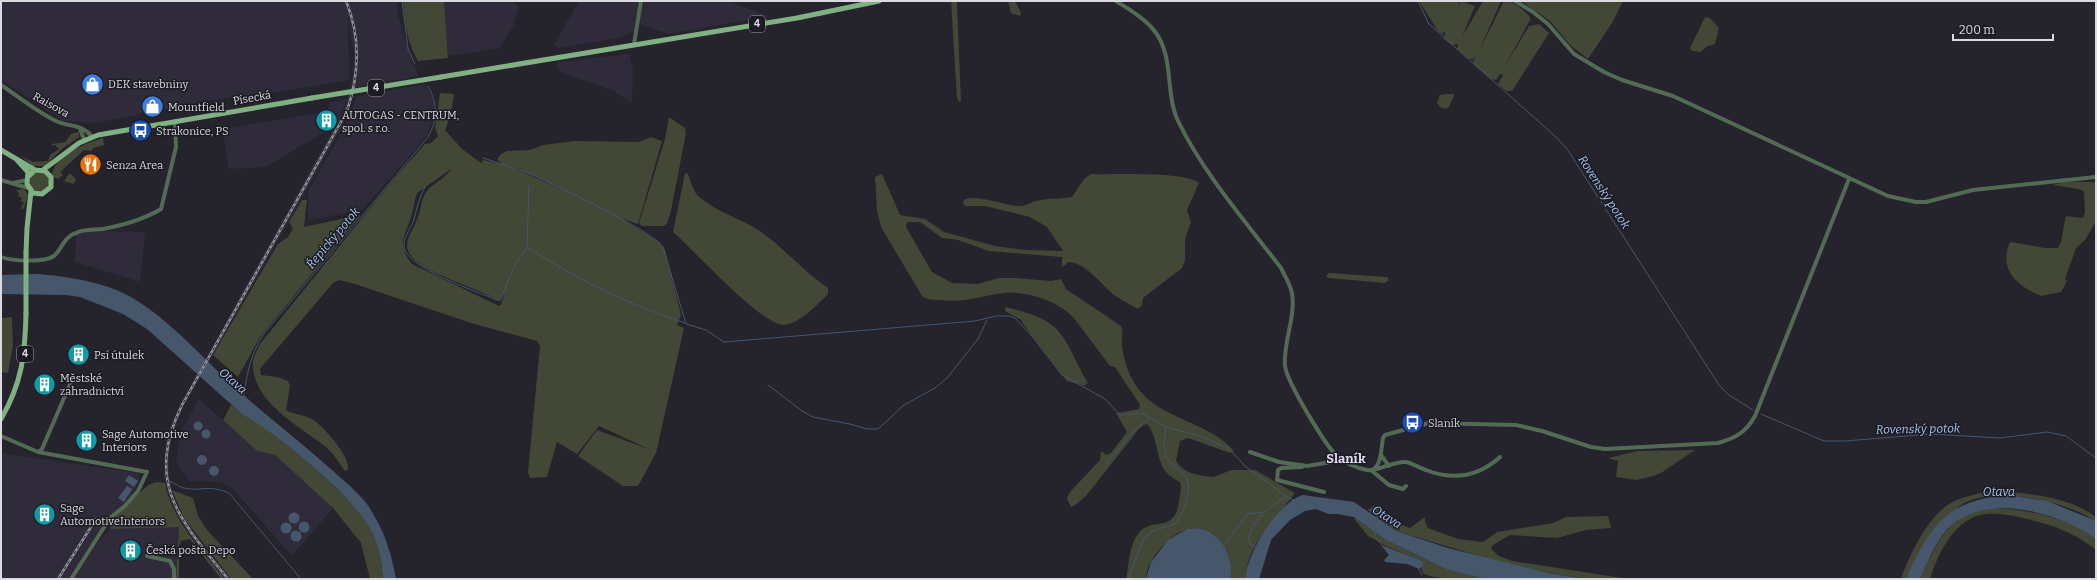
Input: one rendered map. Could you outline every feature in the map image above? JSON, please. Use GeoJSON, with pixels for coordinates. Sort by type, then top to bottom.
{"type":"FeatureCollection","features":[{"type":"Feature","properties":{"kind":"main road","name":"4"},"geometry":{"type":"LineString","coordinates":[[634,44],[797,18],[879,1]]}},
{"type":"Feature","properties":{"kind":"main road","name":"Písecká"},"geometry":{"type":"LineString","coordinates":[[43,170],[84,140],[92,137],[312,98],[634,44]]}},
{"type":"Feature","properties":{"kind":"main road"},"geometry":{"type":"LineString","coordinates":[[1,150],[36,170],[43,170],[50,175]]}},
{"type":"Feature","properties":{"kind":"main road","name":"Písecká"},"geometry":{"type":"LineString","coordinates":[[50,175],[51,168],[59,157]]}},
{"type":"Feature","properties":{"kind":"main road"},"geometry":{"type":"LineString","coordinates":[[17,160],[28,172],[28,179]]}},
{"type":"Feature","properties":{"kind":"main road"},"geometry":{"type":"LineString","coordinates":[[28,179],[36,170]]}},
{"type":"Feature","properties":{"kind":"main road","name":"4"},"geometry":{"type":"LineString","coordinates":[[29,209],[38,194],[49,190],[52,183],[50,175]]}},
{"type":"Feature","properties":{"kind":"main road","name":"4"},"geometry":{"type":"LineString","coordinates":[[1,419],[15,393],[22,369],[26,347],[26,253],[30,189],[28,179]]}},
{"type":"Feature","properties":{"kind":"main road"},"geometry":{"type":"LineString","coordinates":[[30,189],[38,194]]}},
{"type":"Feature","properties":{"kind":"street"},"geometry":{"type":"LineString","coordinates":[[634,44],[641,1]]}},
{"type":"Feature","properties":{"kind":"street"},"geometry":{"type":"LineString","coordinates":[[1116,1],[1142,19],[1156,33],[1162,44],[1166,59],[1172,102],[1178,120],[1223,194],[1281,268],[1288,280],[1292,294],[1292,307],[1285,367],[1302,404],[1330,447],[1343,460],[1371,470],[1393,486],[1403,489],[1406,486]]}},
{"type":"Feature","properties":{"kind":"street"},"geometry":{"type":"LineString","coordinates":[[1514,1],[1533,12],[1548,24],[1574,54],[1604,72],[1622,80],[1673,96],[1888,196],[1921,202],[1973,190],[2096,177]]}},
{"type":"Feature","properties":{"kind":"street","name":"Raisova"},"geometry":{"type":"LineString","coordinates":[[1,85],[57,122],[86,130],[92,137]]}},
{"type":"Feature","properties":{"kind":"street"},"geometry":{"type":"LineString","coordinates":[[1,257],[12,260],[47,259],[54,256],[64,242],[76,232],[117,226],[146,218],[161,209],[176,147],[175,123]]}},
{"type":"Feature","properties":{"kind":"street"},"geometry":{"type":"LineString","coordinates":[[80,128],[84,140]]}},
{"type":"Feature","properties":{"kind":"street"},"geometry":{"type":"LineString","coordinates":[[11,183],[28,179]]}},
{"type":"Feature","properties":{"kind":"street"},"geometry":{"type":"LineString","coordinates":[[1371,470],[1377,464],[1381,455],[1381,446],[1385,435],[1429,423],[1516,425],[1542,431],[1591,447],[1605,449],[1718,443],[1733,439],[1748,427],[1755,416],[1849,179]]}},
{"type":"Feature","properties":{"kind":"street"},"geometry":{"type":"LineString","coordinates":[[1,180],[30,189]]}},
{"type":"Feature","properties":{"kind":"street"},"geometry":{"type":"LineString","coordinates":[[38,452],[42,448],[71,382]]}},
{"type":"Feature","properties":{"kind":"street"},"geometry":{"type":"LineString","coordinates":[[1,436],[38,452],[147,472],[138,491],[125,506],[110,518],[71,579]]}},
{"type":"Feature","properties":{"kind":"street"},"geometry":{"type":"LineString","coordinates":[[1250,452],[1279,462],[1304,466],[1334,463],[1343,460]]}},
{"type":"Feature","properties":{"kind":"street"},"geometry":{"type":"LineString","coordinates":[[1381,455],[1389,466]]}},
{"type":"Feature","properties":{"kind":"street"},"geometry":{"type":"LineString","coordinates":[[1371,470],[1406,462],[1428,471],[1446,475],[1467,475],[1481,471],[1500,457]]}},
{"type":"Feature","properties":{"kind":"street"},"geometry":{"type":"LineString","coordinates":[[1304,466],[1301,468],[1278,470],[1278,480],[1324,492]]}},
{"type":"Feature","properties":{"kind":"street"},"geometry":{"type":"LineString","coordinates":[[147,556],[170,561],[174,569],[174,579]]}},
{"type":"Feature","properties":{"kind":"shaded area"},"geometry":{"type":"Polygon","coordinates":[[[397,1],[398,15],[412,62],[419,76],[356,87],[343,126],[184,406],[172,437],[169,457],[169,474],[178,509],[231,579],[225,579],[193,539],[174,511],[167,491],[164,474],[165,445],[170,426],[180,404],[344,110],[352,81],[354,55],[348,15],[349,80],[273,93],[212,100],[96,123],[63,121],[1,80],[1,2],[397,1]]]}},
{"type":"Feature","properties":{"kind":"shaded area"},"geometry":{"type":"Polygon","coordinates":[[[444,1],[512,1],[519,7],[514,25],[500,48],[448,56],[444,1]]]}},
{"type":"Feature","properties":{"kind":"shaded area"},"geometry":{"type":"Polygon","coordinates":[[[579,1],[728,1],[769,16],[669,34],[635,23],[633,32],[620,38],[558,48],[554,44],[579,1]]]}},
{"type":"Feature","properties":{"kind":"shaded area"},"geometry":{"type":"Polygon","coordinates":[[[629,54],[633,69],[632,103],[611,90],[560,72],[557,68],[558,62],[629,54]]]}},
{"type":"Feature","properties":{"kind":"shaded area"},"geometry":{"type":"Polygon","coordinates":[[[425,84],[435,105],[434,120],[426,136],[404,163],[363,209],[307,221],[309,189],[343,130],[357,96],[425,84]]]}},
{"type":"Feature","properties":{"kind":"shaded area"},"geometry":{"type":"Polygon","coordinates":[[[347,99],[336,126],[265,167],[229,169],[222,129],[327,112],[330,102],[347,99]]]}},
{"type":"Feature","properties":{"kind":"shaded area"},"geometry":{"type":"Polygon","coordinates":[[[93,231],[145,232],[140,282],[75,262],[76,234],[93,231]]]}},
{"type":"Feature","properties":{"kind":"shaded area"},"geometry":{"type":"Polygon","coordinates":[[[199,399],[257,451],[275,455],[333,508],[292,556],[231,487],[221,482],[189,481],[176,463],[181,431],[199,399]]]}},
{"type":"Feature","properties":{"kind":"shaded area"},"geometry":{"type":"Polygon","coordinates":[[[1,453],[138,473],[140,480],[127,503],[109,518],[68,579],[1,579],[1,453]]]}},
{"type":"Feature","properties":{"kind":"shaded area"},"geometry":{"type":"Polygon","coordinates":[[[180,527],[176,579],[73,579],[100,539],[110,529],[180,527]]]}},
{"type":"Feature","properties":{"kind":"green space"},"geometry":{"type":"Polygon","coordinates":[[[403,1],[444,1],[448,58],[418,61],[409,40],[403,1]]]}},
{"type":"Feature","properties":{"kind":"green space"},"geometry":{"type":"Polygon","coordinates":[[[951,1],[957,1],[961,101],[959,102],[957,98],[951,1]]]}},
{"type":"Feature","properties":{"kind":"green space"},"geometry":{"type":"Polygon","coordinates":[[[1008,1],[1015,1],[1021,13],[1020,16],[1011,13],[1008,1]]]}},
{"type":"Feature","properties":{"kind":"green space"},"geometry":{"type":"Polygon","coordinates":[[[1419,1],[1460,1],[1458,7],[1461,1],[1475,6],[1462,37],[1483,1],[1501,1],[1479,51],[1504,1],[1511,2],[1521,8],[1530,17],[1530,20],[1504,68],[1529,26],[1539,24],[1549,33],[1512,91],[1506,91],[1498,84],[1503,75],[1500,74],[1496,80],[1491,79],[1474,65],[1473,61],[1476,56],[1473,59],[1469,59],[1457,49],[1458,44],[1452,45],[1444,39],[1445,31],[1442,34],[1438,31],[1419,1]]]}},
{"type":"Feature","properties":{"kind":"green space"},"geometry":{"type":"Polygon","coordinates":[[[1521,1],[1623,1],[1612,23],[1588,59],[1570,45],[1550,21],[1521,1]]]}},
{"type":"Feature","properties":{"kind":"green space"},"geometry":{"type":"Polygon","coordinates":[[[1705,17],[1710,18],[1719,28],[1715,44],[1708,46],[1700,52],[1692,51],[1690,48],[1705,17]]]}},
{"type":"Feature","properties":{"kind":"green space"},"geometry":{"type":"Polygon","coordinates":[[[440,93],[454,94],[450,117],[445,130],[462,149],[481,163],[483,160],[502,164],[497,159],[501,154],[507,151],[530,150],[543,145],[575,141],[639,142],[651,137],[662,141],[638,224],[620,218],[659,242],[665,250],[681,315],[677,325],[684,328],[656,453],[638,486],[623,486],[578,456],[597,430],[651,450],[599,426],[577,454],[557,442],[547,477],[530,478],[528,472],[540,346],[537,341],[471,323],[352,283],[339,280],[333,283],[260,369],[261,375],[277,377],[288,381],[290,386],[286,410],[308,417],[315,421],[341,450],[348,464],[348,469],[345,471],[326,447],[278,411],[260,389],[254,376],[253,361],[260,344],[393,180],[425,144],[431,143],[438,136],[435,127],[440,93]],[[506,165],[573,194],[519,169],[506,165]],[[451,169],[417,193],[412,214],[404,236],[403,246],[405,252],[412,264],[499,306],[501,305],[504,294],[498,301],[477,290],[431,271],[410,255],[407,242],[417,221],[425,194],[431,187],[446,176],[451,169]]]}},
{"type":"Feature","properties":{"kind":"green space"},"geometry":{"type":"Polygon","coordinates":[[[1454,94],[1454,96],[1449,107],[1445,109],[1440,107],[1437,103],[1440,95],[1454,94]]]}},
{"type":"Feature","properties":{"kind":"green space"},"geometry":{"type":"Polygon","coordinates":[[[669,117],[685,128],[686,133],[671,211],[667,223],[664,226],[642,226],[639,223],[665,139],[669,117]]]}},
{"type":"Feature","properties":{"kind":"green space"},"geometry":{"type":"Polygon","coordinates":[[[79,132],[79,137],[62,149],[45,166],[33,166],[21,156],[33,162],[48,161],[50,155],[59,149],[55,145],[52,146],[52,144],[65,142],[71,134],[79,132]]]}},
{"type":"Feature","properties":{"kind":"green space"},"geometry":{"type":"Polygon","coordinates":[[[103,138],[104,145],[93,148],[92,151],[84,150],[60,172],[63,175],[58,179],[53,177],[52,173],[55,166],[66,155],[81,146],[103,138]]]}},
{"type":"Feature","properties":{"kind":"green space"},"geometry":{"type":"Polygon","coordinates":[[[40,172],[47,175],[50,182],[47,189],[40,192],[33,189],[30,182],[33,175],[40,172]]]}},
{"type":"Feature","properties":{"kind":"green space"},"geometry":{"type":"Polygon","coordinates":[[[70,173],[76,179],[74,184],[64,181],[70,173]]]}},
{"type":"Feature","properties":{"kind":"green space"},"geometry":{"type":"Polygon","coordinates":[[[685,173],[688,174],[696,194],[705,202],[760,231],[828,288],[828,294],[814,308],[802,317],[790,324],[784,325],[774,322],[744,300],[673,232],[685,173]]]}},
{"type":"Feature","properties":{"kind":"green space"},"geometry":{"type":"Polygon","coordinates":[[[882,174],[900,215],[925,219],[944,232],[995,246],[1026,250],[1063,251],[1047,227],[1030,217],[985,206],[966,206],[963,204],[964,200],[975,198],[1020,206],[1040,200],[1072,197],[1084,179],[1091,174],[1164,175],[1191,179],[1199,183],[1187,210],[1191,222],[1185,239],[1185,260],[1182,268],[1143,298],[1142,305],[1138,309],[1114,295],[1082,266],[1069,262],[1062,267],[1062,257],[989,251],[958,240],[942,238],[920,222],[907,222],[906,227],[932,272],[952,283],[978,284],[999,278],[1051,281],[1061,279],[1066,289],[1121,326],[1123,349],[1127,367],[1134,383],[1147,398],[1158,407],[1171,414],[1212,433],[1224,441],[1234,451],[1230,453],[1188,438],[1180,441],[1176,461],[1182,468],[1191,473],[1214,477],[1231,470],[1255,470],[1295,493],[1271,522],[1257,543],[1247,566],[1245,579],[1230,579],[1231,574],[1214,534],[1208,531],[1189,529],[1182,531],[1167,541],[1150,564],[1146,579],[1126,579],[1131,549],[1138,534],[1150,526],[1173,518],[1177,511],[1181,492],[1180,482],[1167,473],[1160,462],[1154,436],[1147,424],[1138,430],[1086,496],[1071,507],[1067,499],[1069,493],[1100,460],[1101,451],[1106,455],[1111,453],[1127,432],[1116,413],[1139,409],[1140,405],[1115,367],[1110,366],[1073,317],[1050,301],[1031,295],[1013,293],[1004,293],[958,301],[931,300],[922,296],[881,227],[877,211],[875,177],[882,174]]]}},
{"type":"Feature","properties":{"kind":"green space"},"geometry":{"type":"Polygon","coordinates":[[[2064,182],[2096,182],[2096,221],[2085,240],[2076,248],[2065,279],[2067,281],[2061,292],[2041,296],[2018,282],[2009,270],[2007,254],[2009,244],[2011,242],[2045,248],[2058,248],[2061,241],[2066,216],[2083,218],[2085,212],[2084,191],[2053,185],[2064,182]]]}},
{"type":"Feature","properties":{"kind":"green space"},"geometry":{"type":"Polygon","coordinates":[[[22,189],[26,191],[28,195],[24,208],[21,210],[22,205],[24,204],[20,201],[22,199],[20,196],[18,197],[19,194],[17,191],[14,191],[22,189]]]}},
{"type":"Feature","properties":{"kind":"green space"},"geometry":{"type":"Polygon","coordinates":[[[302,200],[307,200],[304,227],[341,219],[357,212],[360,216],[260,337],[238,377],[213,355],[278,244],[288,237],[293,229],[289,222],[302,200]]]}},
{"type":"Feature","properties":{"kind":"green space"},"geometry":{"type":"Polygon","coordinates":[[[1329,273],[1387,277],[1389,280],[1385,283],[1329,278],[1326,276],[1329,273]]]}},
{"type":"Feature","properties":{"kind":"green space"},"geometry":{"type":"Polygon","coordinates":[[[1005,307],[1025,312],[1051,324],[1066,341],[1088,383],[1085,384],[1086,386],[1067,381],[1021,321],[1023,321],[1005,311],[1005,307]]]}},
{"type":"Feature","properties":{"kind":"green space"},"geometry":{"type":"Polygon","coordinates":[[[12,317],[13,345],[8,373],[1,372],[1,318],[12,317]]]}},
{"type":"Feature","properties":{"kind":"green space"},"geometry":{"type":"Polygon","coordinates":[[[231,405],[287,445],[321,473],[352,504],[364,518],[377,543],[383,579],[370,579],[361,543],[333,508],[275,455],[257,451],[223,420],[231,405]]]}},
{"type":"Feature","properties":{"kind":"green space"},"geometry":{"type":"Polygon","coordinates":[[[1695,450],[1661,473],[1636,480],[1616,477],[1618,461],[1608,458],[1637,451],[1695,450]]]}},
{"type":"Feature","properties":{"kind":"green space"},"geometry":{"type":"Polygon","coordinates":[[[152,483],[165,483],[174,510],[181,522],[197,545],[225,579],[221,579],[190,539],[181,541],[179,546],[179,579],[176,579],[179,527],[110,529],[109,526],[111,523],[134,498],[152,483]]]}},
{"type":"Feature","properties":{"kind":"green space"},"geometry":{"type":"Polygon","coordinates":[[[172,490],[193,498],[198,516],[207,530],[253,579],[231,579],[184,518],[172,490]]]}},
{"type":"Feature","properties":{"kind":"green space"},"geometry":{"type":"Polygon","coordinates":[[[1990,491],[2031,494],[2059,500],[2072,504],[2096,517],[2096,522],[2084,514],[2068,508],[2030,498],[1991,496],[1974,499],[1961,505],[1954,512],[1930,547],[1913,566],[1907,579],[1901,579],[1920,538],[1933,518],[1941,510],[1958,499],[1990,491]]]}},
{"type":"Feature","properties":{"kind":"green space"},"geometry":{"type":"Polygon","coordinates":[[[1375,505],[1382,513],[1391,519],[1410,528],[1425,517],[1425,522],[1428,528],[1458,539],[1483,542],[1497,532],[1553,523],[1566,517],[1608,516],[1611,528],[1586,530],[1557,538],[1510,535],[1493,545],[1491,549],[1499,556],[1512,561],[1629,579],[1585,579],[1503,563],[1396,531],[1368,510],[1375,505]]]}},
{"type":"Feature","properties":{"kind":"green space"},"geometry":{"type":"Polygon","coordinates":[[[1986,508],[2000,508],[2029,512],[2058,519],[2071,524],[2096,539],[2096,550],[2072,534],[2046,524],[2012,516],[1987,514],[1976,516],[1966,521],[1957,529],[1943,548],[1930,579],[1920,579],[1938,543],[1950,527],[1957,520],[1968,514],[1986,508]]]}},
{"type":"Feature","properties":{"kind":"green space"},"geometry":{"type":"Polygon","coordinates":[[[1354,517],[1386,540],[1448,570],[1486,579],[1453,579],[1427,575],[1422,571],[1422,561],[1388,547],[1368,536],[1354,517]]]}},
{"type":"Feature","properties":{"kind":"water"},"geometry":{"type":"Polygon","coordinates":[[[38,274],[73,278],[109,287],[131,297],[174,329],[240,392],[321,460],[363,499],[378,522],[386,540],[392,558],[396,579],[383,579],[377,543],[363,518],[349,501],[294,450],[242,414],[147,329],[123,314],[80,297],[66,295],[1,294],[1,275],[38,274]]]}},
{"type":"Feature","properties":{"kind":"water"},"geometry":{"type":"Polygon","coordinates":[[[198,421],[203,426],[198,431],[193,426],[198,421]]]}},
{"type":"Feature","properties":{"kind":"water"},"geometry":{"type":"Polygon","coordinates":[[[206,429],[211,434],[206,439],[201,434],[206,429]]]}},
{"type":"Feature","properties":{"kind":"water"},"geometry":{"type":"Polygon","coordinates":[[[200,455],[204,455],[206,456],[206,464],[200,465],[197,462],[197,458],[200,455]]]}},
{"type":"Feature","properties":{"kind":"water"},"geometry":{"type":"Polygon","coordinates":[[[212,466],[216,466],[218,467],[218,475],[212,476],[209,473],[209,469],[212,466]]]}},
{"type":"Feature","properties":{"kind":"water"},"geometry":{"type":"Polygon","coordinates":[[[129,475],[138,481],[134,487],[125,481],[129,475]]]}},
{"type":"Feature","properties":{"kind":"water"},"geometry":{"type":"Polygon","coordinates":[[[127,486],[132,489],[124,502],[118,498],[127,486]]]}},
{"type":"Feature","properties":{"kind":"water"},"geometry":{"type":"Polygon","coordinates":[[[1303,495],[1354,502],[1396,531],[1448,548],[1548,573],[1585,579],[1486,579],[1448,570],[1386,540],[1354,517],[1328,514],[1316,509],[1305,511],[1290,520],[1271,540],[1259,579],[1245,579],[1251,556],[1265,530],[1283,508],[1293,500],[1303,495]]]}},
{"type":"Feature","properties":{"kind":"water"},"geometry":{"type":"Polygon","coordinates":[[[2007,495],[2047,501],[2094,520],[2096,522],[2096,539],[2064,521],[2045,515],[2025,510],[2005,508],[1986,510],[1969,515],[1953,524],[1937,543],[1920,579],[1907,579],[1911,566],[1926,540],[1944,518],[1964,505],[1977,500],[2007,495]]]}},
{"type":"Feature","properties":{"kind":"water"},"geometry":{"type":"Polygon","coordinates":[[[294,512],[298,514],[300,518],[298,522],[294,524],[290,522],[288,518],[290,514],[294,512]]]}},
{"type":"Feature","properties":{"kind":"water"},"geometry":{"type":"Polygon","coordinates":[[[304,521],[308,523],[310,527],[308,531],[304,533],[300,531],[298,527],[300,523],[304,521]]]}},
{"type":"Feature","properties":{"kind":"water"},"geometry":{"type":"Polygon","coordinates":[[[286,522],[290,524],[292,528],[290,532],[286,534],[282,532],[280,528],[282,524],[286,522]]]}},
{"type":"Feature","properties":{"kind":"water"},"geometry":{"type":"Polygon","coordinates":[[[1187,529],[1208,531],[1220,541],[1228,555],[1231,571],[1230,579],[1146,579],[1151,562],[1168,540],[1187,529]]]}},
{"type":"Feature","properties":{"kind":"water"},"geometry":{"type":"Polygon","coordinates":[[[296,530],[300,532],[302,536],[300,540],[296,542],[292,540],[290,536],[292,532],[296,530]]]}},
{"type":"Feature","properties":{"kind":"water"},"geometry":{"type":"Polygon","coordinates":[[[1381,545],[1422,561],[1423,566],[1419,569],[1407,564],[1385,562],[1384,560],[1389,555],[1381,545]]]}},
{"type":"Feature","properties":{"kind":"waterway","name":"Řepický potok"},"geometry":{"type":"LineString","coordinates":[[402,1],[408,49],[415,64]]}},
{"type":"Feature","properties":{"kind":"waterway","name":"Rovenský potok"},"geometry":{"type":"LineString","coordinates":[[1418,1],[1429,24],[1556,137],[1567,149],[1719,385],[1729,395],[1753,410]]}},
{"type":"Feature","properties":{"kind":"waterway","name":"Řepický potok"},"geometry":{"type":"LineString","coordinates":[[244,395],[250,364],[255,349],[263,335],[428,137],[434,124],[436,112],[434,99],[428,86]]}},
{"type":"Feature","properties":{"kind":"waterway"},"geometry":{"type":"LineString","coordinates":[[483,158],[524,172],[558,187],[601,208],[656,240],[663,247],[686,324],[706,330],[724,342],[975,321],[996,316],[1009,316],[1015,318],[1031,335],[1062,375],[1105,399],[1120,415],[1139,413]]}},
{"type":"Feature","properties":{"kind":"waterway"},"geometry":{"type":"LineString","coordinates":[[527,247],[529,186]]}},
{"type":"Feature","properties":{"kind":"waterway"},"geometry":{"type":"LineString","coordinates":[[425,187],[413,222],[405,238],[404,245],[407,253],[415,262],[428,270],[461,286],[500,301],[514,267],[527,247],[564,270],[603,290],[644,308],[685,323]]}},
{"type":"Feature","properties":{"kind":"waterway"},"geometry":{"type":"LineString","coordinates":[[768,385],[802,411],[813,417],[867,429],[878,429],[904,405],[935,388],[947,378],[978,339],[987,320]]}},
{"type":"Feature","properties":{"kind":"waterway"},"geometry":{"type":"LineString","coordinates":[[1142,413],[1166,427]]}},
{"type":"Feature","properties":{"kind":"waterway","name":"Rovenský potok"},"geometry":{"type":"LineString","coordinates":[[1761,414],[1824,441],[1845,441],[1931,434],[2000,438],[2047,432],[2066,436],[2096,458]]}},
{"type":"Feature","properties":{"kind":"waterway"},"geometry":{"type":"LineString","coordinates":[[1105,464],[1132,433],[1150,418]]}},
{"type":"Feature","properties":{"kind":"waterway"},"geometry":{"type":"LineString","coordinates":[[1128,579],[1144,538],[1152,531],[1175,524],[1182,514],[1187,501],[1188,481],[1185,476],[1171,463],[1165,454],[1164,440],[1166,427],[1203,437],[1228,448],[1245,466],[1287,497],[1294,500]]}},
{"type":"Feature","properties":{"kind":"waterway"},"geometry":{"type":"LineString","coordinates":[[169,481],[184,488],[216,489],[229,493],[301,579]]}},
{"type":"Feature","properties":{"kind":"waterway"},"geometry":{"type":"LineString","coordinates":[[1256,547],[1251,545],[1248,539],[1255,524],[1262,514],[1286,497]]}},
{"type":"Feature","properties":{"kind":"waterway"},"geometry":{"type":"LineString","coordinates":[[1224,545],[1248,514],[1263,512]]}},
{"type":"Feature","properties":{"kind":"waterway"},"geometry":{"type":"LineString","coordinates":[[1375,532],[1376,538],[1382,545]]}},
{"type":"Feature","properties":{"kind":"waterway"},"geometry":{"type":"LineString","coordinates":[[1419,569],[1422,575]]}},
{"type":"Feature","properties":{"kind":"railway"},"geometry":{"type":"LineString","coordinates":[[228,579],[195,538],[182,519],[173,499],[167,479],[166,457],[171,432],[182,405],[347,111],[354,84],[357,56],[354,28],[346,1]]}},
{"type":"Feature","properties":{"kind":"railway"},"geometry":{"type":"LineString","coordinates":[[58,579],[96,519]]}},
{"type":"Feature","properties":{"kind":"place","name":"DEK stavebniny"},"geometry":{"type":"Point","coordinates":[93,84]}},
{"type":"Feature","properties":{"kind":"place","name":"Mountfield"},"geometry":{"type":"Point","coordinates":[152,107]}},
{"type":"Feature","properties":{"kind":"place","name":"AUTOGAS - CENTRUM, spol. s r.o."},"geometry":{"type":"Point","coordinates":[326,121]}},
{"type":"Feature","properties":{"kind":"place","name":"Strakonice, PS"},"geometry":{"type":"Point","coordinates":[141,131]}},
{"type":"Feature","properties":{"kind":"place","name":"Senza Area"},"geometry":{"type":"Point","coordinates":[90,165]}},
{"type":"Feature","properties":{"kind":"place","name":"Psí útulek"},"geometry":{"type":"Point","coordinates":[79,355]}},
{"type":"Feature","properties":{"kind":"place","name":"Městské zahradnictví"},"geometry":{"type":"Point","coordinates":[45,384]}},
{"type":"Feature","properties":{"kind":"place","name":"Slaník"},"geometry":{"type":"Point","coordinates":[1413,423]}},
{"type":"Feature","properties":{"kind":"place","name":"Sage Automotive Interiors"},"geometry":{"type":"Point","coordinates":[86,440]}},
{"type":"Feature","properties":{"kind":"place","name":"Sage AutomotiveInteriors"},"geometry":{"type":"Point","coordinates":[44,514]}},
{"type":"Feature","properties":{"kind":"place","name":"Česká pošta Depo"},"geometry":{"type":"Point","coordinates":[130,550]}},
{"type":"Feature","properties":{"kind":"district","name":"Slaník"},"geometry":{"type":"Point","coordinates":[1346,458]}},
{"type":"Feature","properties":{"kind":"water label","name":"Otava"},"geometry":{"type":"Point","coordinates":[233,381]}},
{"type":"Feature","properties":{"kind":"water label","name":"Otava"},"geometry":{"type":"Point","coordinates":[1999,492]}},
{"type":"Feature","properties":{"kind":"water label","name":"Otava"},"geometry":{"type":"Point","coordinates":[1387,517]}}]}
